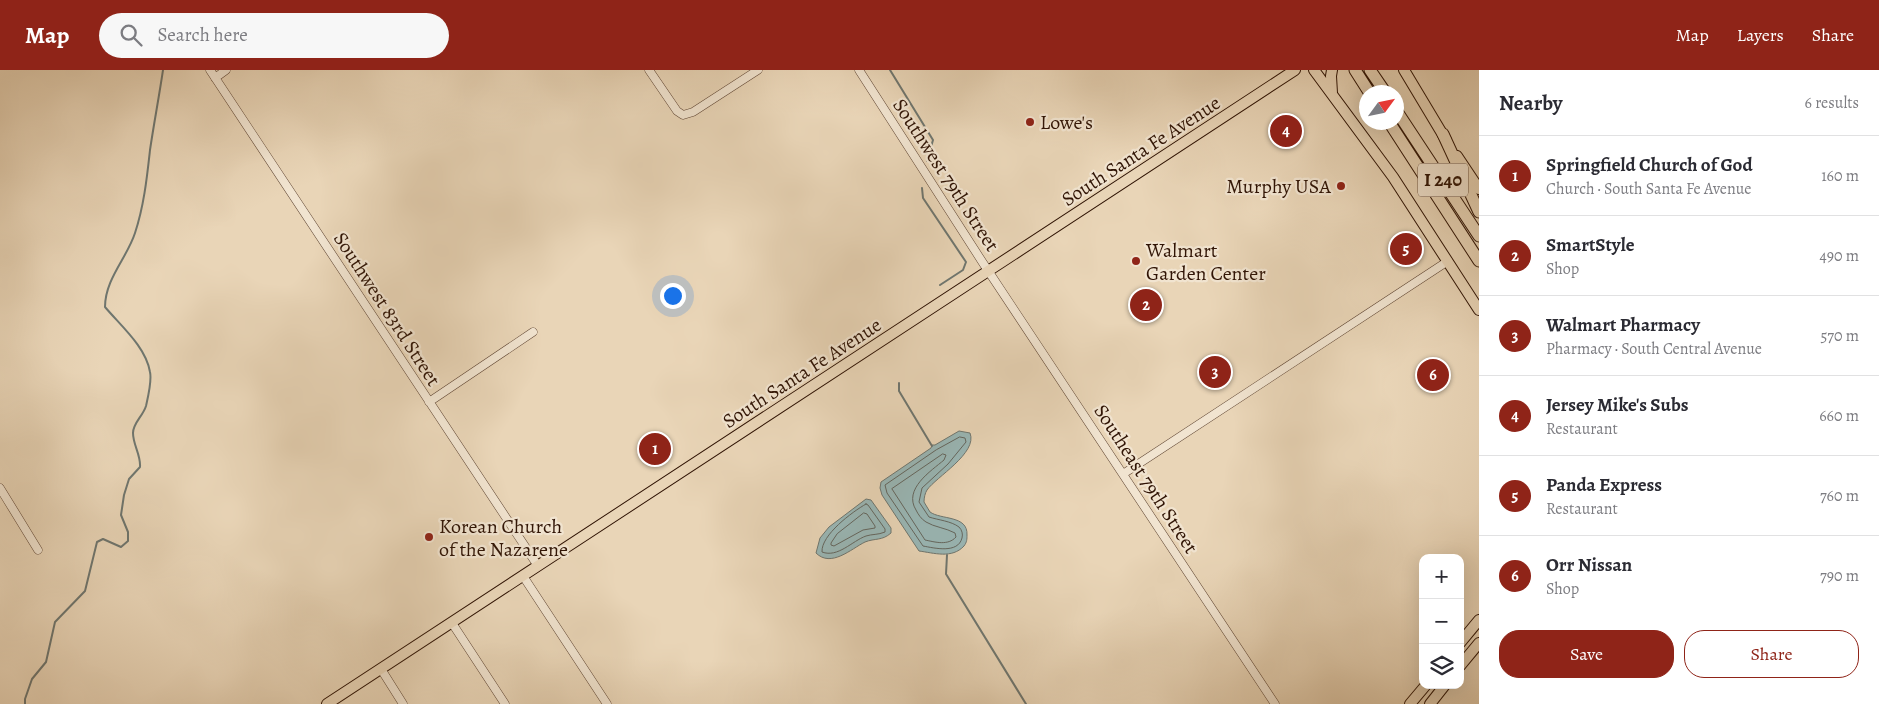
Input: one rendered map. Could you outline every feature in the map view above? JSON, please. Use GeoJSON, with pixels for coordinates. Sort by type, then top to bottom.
{"type":"FeatureCollection","features":[{"type":"Feature","properties":{"kind":"highway"},"geometry":{"type":"LineString","coordinates":[[1355,70],[1365,85]]}},
{"type":"Feature","properties":{"kind":"highway"},"geometry":{"type":"LineString","coordinates":[[1370,70],[1380,85]]}},
{"type":"Feature","properties":{"kind":"highway","name":"I 240"},"geometry":{"type":"LineString","coordinates":[[1404,122],[1479,236]]}},
{"type":"Feature","properties":{"kind":"highway","name":"I 240"},"geometry":{"type":"LineString","coordinates":[[1393,130],[1479,261]]}},
{"type":"Feature","properties":{"kind":"highway"},"geometry":{"type":"LineString","coordinates":[[1443,134],[1479,212]]}},
{"type":"Feature","properties":{"kind":"main road","name":"South Santa Fe Avenue"},"geometry":{"type":"LineString","coordinates":[[327,704],[1295,70]]}},
{"type":"Feature","properties":{"kind":"main road"},"geometry":{"type":"LineString","coordinates":[[1314,70],[1393,177],[1479,310]]}},
{"type":"Feature","properties":{"kind":"main road"},"geometry":{"type":"LineString","coordinates":[[1332,70],[1330,76],[1332,94]]}},
{"type":"Feature","properties":{"kind":"main road"},"geometry":{"type":"LineString","coordinates":[[1404,70],[1479,189]]}},
{"type":"Feature","properties":{"kind":"main road"},"geometry":{"type":"LineString","coordinates":[[1464,638],[1479,620]]}},
{"type":"Feature","properties":{"kind":"main road"},"geometry":{"type":"LineString","coordinates":[[1464,661],[1479,643]]}},
{"type":"Feature","properties":{"kind":"main road"},"geometry":{"type":"LineString","coordinates":[[1410,704],[1423,689]]}},
{"type":"Feature","properties":{"kind":"main road"},"geometry":{"type":"LineString","coordinates":[[1430,704],[1442,689]]}},
{"type":"Feature","properties":{"kind":"street","name":"Southwest 83rd Street"},"geometry":{"type":"LineString","coordinates":[[210,70],[538,566]]}},
{"type":"Feature","properties":{"kind":"street"},"geometry":{"type":"LineString","coordinates":[[215,78],[226,70]]}},
{"type":"Feature","properties":{"kind":"street"},"geometry":{"type":"LineString","coordinates":[[649,70],[677,111],[684,115],[693,112],[758,70]]}},
{"type":"Feature","properties":{"kind":"street","name":"Southwest 79th Street"},"geometry":{"type":"LineString","coordinates":[[858,70],[989,271]]}},
{"type":"Feature","properties":{"kind":"street"},"geometry":{"type":"LineString","coordinates":[[1123,474],[1448,261]]}},
{"type":"Feature","properties":{"kind":"street","name":"Southeast 79th Street"},"geometry":{"type":"LineString","coordinates":[[989,271],[1275,704]]}},
{"type":"Feature","properties":{"kind":"street"},"geometry":{"type":"LineString","coordinates":[[429,402],[533,332]]}},
{"type":"Feature","properties":{"kind":"street"},"geometry":{"type":"LineString","coordinates":[[0,488],[38,550]]}},
{"type":"Feature","properties":{"kind":"street"},"geometry":{"type":"LineString","coordinates":[[523,576],[607,704]]}},
{"type":"Feature","properties":{"kind":"street"},"geometry":{"type":"LineString","coordinates":[[452,623],[505,704]]}},
{"type":"Feature","properties":{"kind":"street"},"geometry":{"type":"LineString","coordinates":[[380,669],[403,704]]}},
{"type":"Feature","properties":{"kind":"water"},"geometry":{"type":"Polygon","coordinates":[[[959,431],[970,433],[971,441],[968,449],[927,490],[924,502],[930,512],[963,524],[967,535],[966,542],[964,546],[954,553],[937,554],[919,551],[882,495],[881,482],[931,448],[932,445],[959,431]]]}},
{"type":"Feature","properties":{"kind":"water"},"geometry":{"type":"Polygon","coordinates":[[[866,499],[871,500],[891,528],[891,533],[888,536],[865,542],[847,553],[834,558],[828,559],[816,553],[820,538],[829,527],[866,499]]]}},
{"type":"Feature","properties":{"kind":"waterway"},"geometry":{"type":"LineString","coordinates":[[25,704],[32,679],[46,662],[55,622],[85,591],[97,542],[103,539],[121,547],[128,541],[128,532],[121,515],[129,479],[140,467],[133,429],[146,406],[150,389],[150,376],[144,354],[105,307],[112,278],[135,233],[141,212],[163,70]]}},
{"type":"Feature","properties":{"kind":"waterway"},"geometry":{"type":"LineString","coordinates":[[890,70],[933,140],[927,161]]}},
{"type":"Feature","properties":{"kind":"waterway"},"geometry":{"type":"LineString","coordinates":[[922,188],[923,198],[966,262],[963,270],[940,285]]}},
{"type":"Feature","properties":{"kind":"waterway"},"geometry":{"type":"LineString","coordinates":[[899,383],[899,391],[932,446]]}},
{"type":"Feature","properties":{"kind":"waterway"},"geometry":{"type":"LineString","coordinates":[[947,555],[946,574],[1026,704]]}},
{"type":"Feature","properties":{"kind":"place","name":"Lowe's"},"geometry":{"type":"Point","coordinates":[1030,122]}},
{"type":"Feature","properties":{"kind":"place","name":"Jersey Mike's Subs"},"geometry":{"type":"Point","coordinates":[1286,131]}},
{"type":"Feature","properties":{"kind":"place","name":"Murphy USA"},"geometry":{"type":"Point","coordinates":[1341,186]}},
{"type":"Feature","properties":{"kind":"place","name":"Panda Express"},"geometry":{"type":"Point","coordinates":[1406,249]}},
{"type":"Feature","properties":{"kind":"place","name":"Walmart Garden Center"},"geometry":{"type":"Point","coordinates":[1136,261]}},
{"type":"Feature","properties":{"kind":"place","name":"SmartStyle"},"geometry":{"type":"Point","coordinates":[1146,305]}},
{"type":"Feature","properties":{"kind":"place","name":"Walmart Pharmacy"},"geometry":{"type":"Point","coordinates":[1215,372]}},
{"type":"Feature","properties":{"kind":"place","name":"Orr Nissan"},"geometry":{"type":"Point","coordinates":[1433,375]}},
{"type":"Feature","properties":{"kind":"place","name":"Springfield Church of God"},"geometry":{"type":"Point","coordinates":[655,449]}},
{"type":"Feature","properties":{"kind":"place","name":"Korean Church of the Nazarene"},"geometry":{"type":"Point","coordinates":[429,537]}}]}
